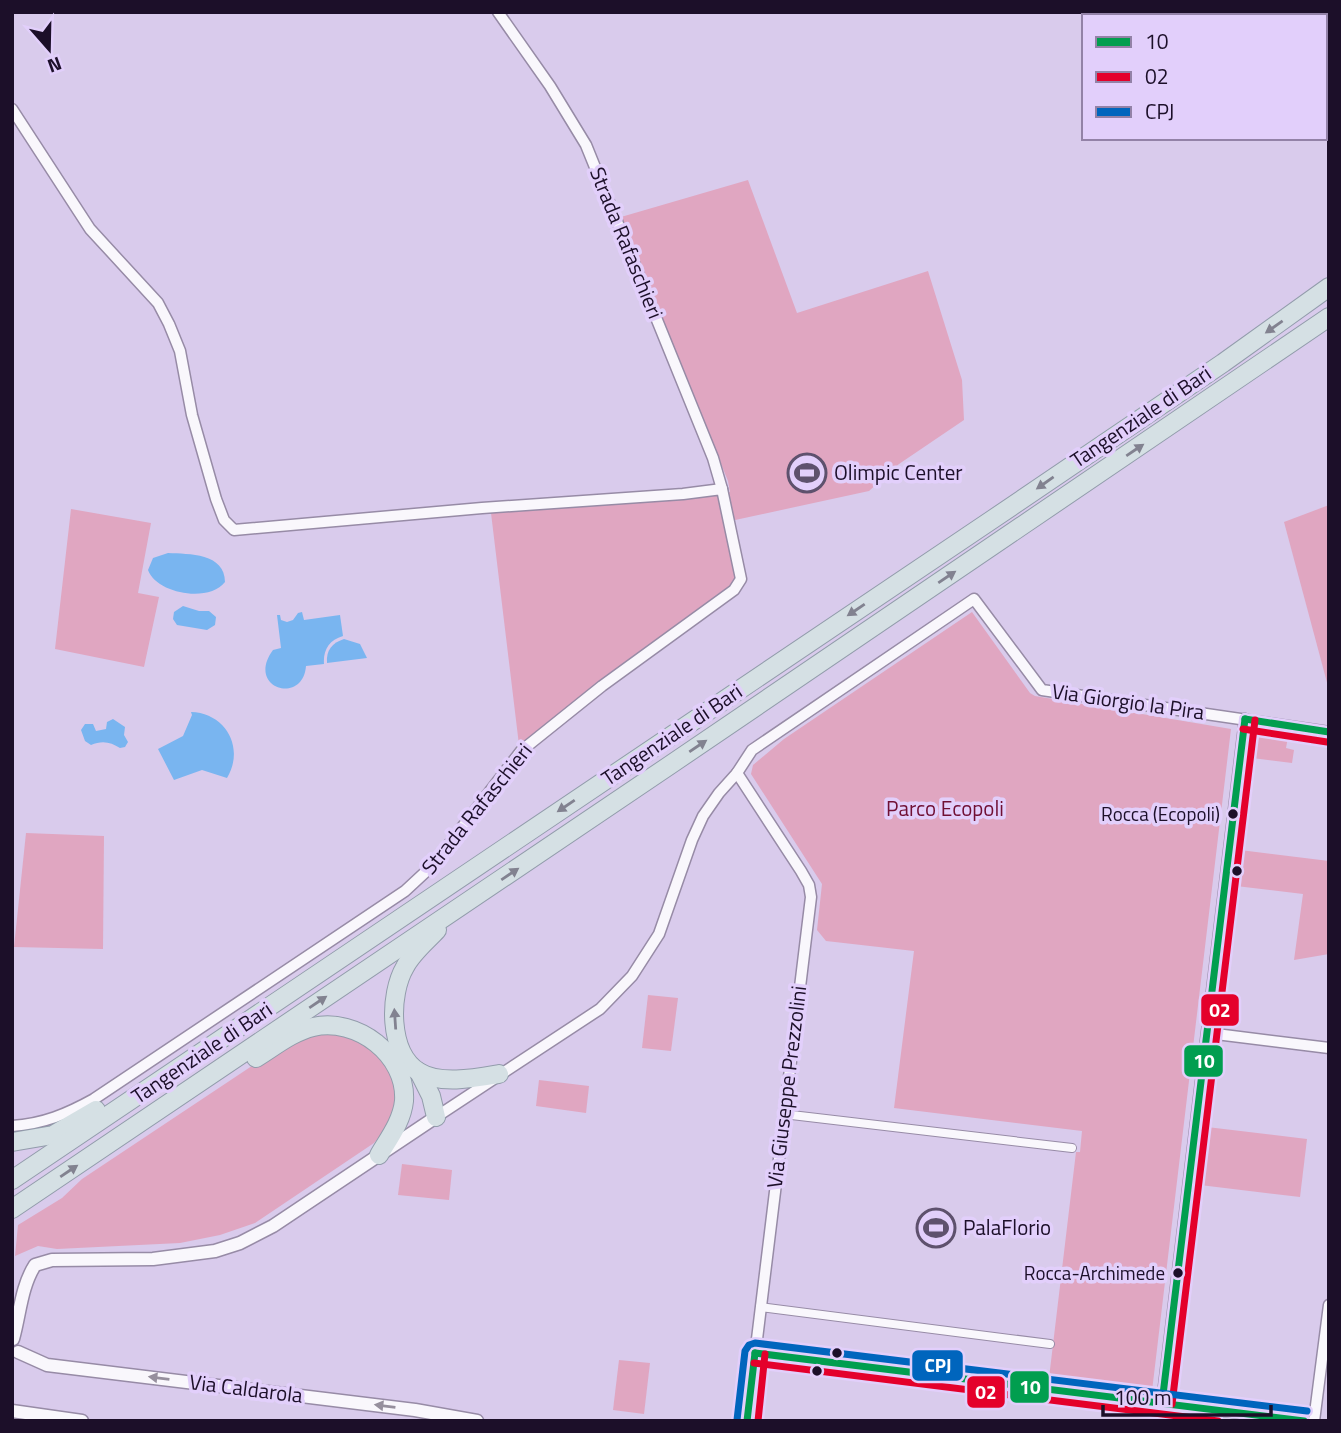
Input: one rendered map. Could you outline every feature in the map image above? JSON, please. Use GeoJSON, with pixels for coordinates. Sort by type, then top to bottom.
{"type":"FeatureCollection","features":[{"type":"Feature","properties":{"kind":"highway","name":"Tangenziale di Bari"},"geometry":{"type":"LineString","coordinates":[[12,1180],[1223,363],[1329,287]]}},
{"type":"Feature","properties":{"kind":"highway","name":"Tangenziale di Bari"},"geometry":{"type":"LineString","coordinates":[[12,1209],[1329,317]]}},
{"type":"Feature","properties":{"kind":"highway"},"geometry":{"type":"LineString","coordinates":[[436,1117],[431,1096],[397,1040],[393,1017],[396,989],[405,965],[453,911]]}},
{"type":"Feature","properties":{"kind":"highway"},"geometry":{"type":"LineString","coordinates":[[175,1099],[239,1069],[297,1033],[315,1027],[335,1026],[351,1029],[371,1039],[388,1053],[404,1088],[418,1107],[436,1117]]}},
{"type":"Feature","properties":{"kind":"highway"},"geometry":{"type":"LineString","coordinates":[[418,1072],[458,1079],[499,1074]]}},
{"type":"Feature","properties":{"kind":"highway"},"geometry":{"type":"LineString","coordinates":[[12,1143],[53,1135],[103,1106],[163,1080]]}},
{"type":"Feature","properties":{"kind":"highway"},"geometry":{"type":"LineString","coordinates":[[379,1155],[396,1127],[404,1104],[404,1088]]}},
{"type":"Feature","properties":{"kind":"street","name":"Strada Rafaschieri"},"geometry":{"type":"LineString","coordinates":[[12,1126],[35,1124],[62,1116],[94,1099],[421,878],[521,751],[575,706],[738,585],[741,579],[713,458],[586,145],[557,97],[498,12]]}},
{"type":"Feature","properties":{"kind":"street"},"geometry":{"type":"LineString","coordinates":[[12,109],[90,229],[158,303],[180,351],[194,425],[216,499],[224,520],[234,530],[722,489]]}},
{"type":"Feature","properties":{"kind":"street","name":"Via Giorgio la Pira"},"geometry":{"type":"LineString","coordinates":[[737,773],[752,750],[974,599],[1042,690],[1329,732]]}},
{"type":"Feature","properties":{"kind":"street"},"geometry":{"type":"LineString","coordinates":[[1162,1403],[1245,719]]}},
{"type":"Feature","properties":{"kind":"street"},"geometry":{"type":"LineString","coordinates":[[15,1355],[19,1345],[12,1339],[26,1280],[35,1265],[52,1260],[153,1259],[215,1251],[240,1243],[273,1226],[600,1009],[632,976],[659,934],[703,816],[737,773]]}},
{"type":"Feature","properties":{"kind":"street","name":"Via Giuseppe Prezzolini"},"geometry":{"type":"LineString","coordinates":[[737,773],[801,871],[810,891],[747,1421]]}},
{"type":"Feature","properties":{"kind":"street"},"geometry":{"type":"LineString","coordinates":[[1208,1033],[1329,1048]]}},
{"type":"Feature","properties":{"kind":"street"},"geometry":{"type":"LineString","coordinates":[[783,1114],[1072,1149]]}},
{"type":"Feature","properties":{"kind":"street"},"geometry":{"type":"LineString","coordinates":[[1314,1421],[1329,1305]]}},
{"type":"Feature","properties":{"kind":"street"},"geometry":{"type":"LineString","coordinates":[[760,1307],[1049,1344]]}},
{"type":"Feature","properties":{"kind":"street"},"geometry":{"type":"LineString","coordinates":[[755,1353],[1306,1421]]}},
{"type":"Feature","properties":{"kind":"street","name":"Via Caldarola"},"geometry":{"type":"LineString","coordinates":[[15,1355],[47,1365],[477,1421]]}},
{"type":"Feature","properties":{"kind":"street"},"geometry":{"type":"LineString","coordinates":[[12,1411],[82,1421]]}},
{"type":"Feature","properties":{"kind":"green space","name":"Olimpic Center"},"geometry":{"type":"Polygon","coordinates":[[[748,180],[797,313],[928,271],[962,380],[964,420],[899,464],[869,491],[726,522],[741,579],[602,686],[499,777],[519,745],[491,513],[512,509],[730,492],[728,481],[621,217],[748,180]]]}},
{"type":"Feature","properties":{"kind":"green space"},"geometry":{"type":"Polygon","coordinates":[[[1329,505],[1329,690],[1284,522],[1329,505]]]}},
{"type":"Feature","properties":{"kind":"green space"},"geometry":{"type":"Polygon","coordinates":[[[71,509],[151,523],[138,593],[159,597],[144,667],[55,649],[71,509]]]}},
{"type":"Feature","properties":{"kind":"green space","name":"Parco Ecopoli"},"geometry":{"type":"Polygon","coordinates":[[[972,612],[1030,693],[1035,696],[1231,729],[1152,1391],[1049,1378],[1076,1152],[1080,1152],[1082,1131],[894,1108],[914,951],[826,941],[817,930],[822,884],[751,774],[753,765],[784,739],[972,612]]]}},
{"type":"Feature","properties":{"kind":"green space"},"geometry":{"type":"Polygon","coordinates":[[[1255,731],[1288,737],[1286,748],[1294,750],[1292,763],[1252,758],[1255,731]]]}},
{"type":"Feature","properties":{"kind":"green space"},"geometry":{"type":"Polygon","coordinates":[[[26,833],[104,836],[103,949],[14,947],[26,833]]]}},
{"type":"Feature","properties":{"kind":"green space"},"geometry":{"type":"Polygon","coordinates":[[[1240,850],[1329,861],[1329,954],[1294,960],[1303,894],[1236,886],[1240,850]]]}},
{"type":"Feature","properties":{"kind":"green space"},"geometry":{"type":"Polygon","coordinates":[[[648,995],[678,998],[671,1051],[642,1048],[648,995]]]}},
{"type":"Feature","properties":{"kind":"green space"},"geometry":{"type":"Polygon","coordinates":[[[337,1032],[359,1040],[376,1052],[392,1076],[395,1103],[384,1130],[374,1143],[255,1223],[220,1235],[180,1243],[57,1249],[38,1246],[15,1256],[18,1225],[62,1198],[82,1179],[285,1044],[298,1037],[337,1032]]]}},
{"type":"Feature","properties":{"kind":"green space"},"geometry":{"type":"Polygon","coordinates":[[[539,1080],[589,1086],[586,1113],[536,1106],[539,1080]]]}},
{"type":"Feature","properties":{"kind":"green space"},"geometry":{"type":"Polygon","coordinates":[[[1207,1127],[1307,1139],[1300,1197],[1200,1185],[1207,1127]]]}},
{"type":"Feature","properties":{"kind":"green space"},"geometry":{"type":"Polygon","coordinates":[[[402,1164],[452,1170],[449,1200],[398,1195],[402,1164]]]}},
{"type":"Feature","properties":{"kind":"green space"},"geometry":{"type":"Polygon","coordinates":[[[619,1360],[650,1363],[644,1414],[613,1410],[619,1360]]]}},
{"type":"Feature","properties":{"kind":"water"},"geometry":{"type":"Polygon","coordinates":[[[168,553],[195,555],[213,560],[223,572],[225,582],[217,588],[196,594],[172,590],[162,585],[148,570],[153,558],[168,553]]]}},
{"type":"Feature","properties":{"kind":"water"},"geometry":{"type":"Polygon","coordinates":[[[183,606],[209,611],[216,617],[215,625],[207,630],[177,625],[173,619],[174,612],[183,606]]]}},
{"type":"Feature","properties":{"kind":"water"},"geometry":{"type":"Polygon","coordinates":[[[302,612],[304,620],[340,615],[343,636],[328,646],[324,664],[306,666],[303,678],[296,686],[287,689],[278,687],[270,682],[266,674],[266,663],[273,650],[281,648],[277,615],[287,622],[302,612]]]}},
{"type":"Feature","properties":{"kind":"water"},"geometry":{"type":"Polygon","coordinates":[[[344,639],[360,644],[367,658],[327,663],[331,648],[344,639]]]}},
{"type":"Feature","properties":{"kind":"water"},"geometry":{"type":"Polygon","coordinates":[[[191,712],[214,719],[223,725],[229,734],[234,755],[227,778],[202,770],[174,780],[158,749],[183,736],[191,712]]]}},
{"type":"Feature","properties":{"kind":"water"},"geometry":{"type":"Polygon","coordinates":[[[113,719],[125,727],[124,735],[128,742],[125,747],[120,748],[106,742],[91,745],[85,741],[81,730],[85,724],[93,724],[96,731],[106,729],[107,722],[113,719]]]}},
{"type":"Feature","properties":{"kind":"transit line","name":"10"},"geometry":{"type":"LineString","coordinates":[[1245,719],[1329,732]]}},
{"type":"Feature","properties":{"kind":"transit line","name":"10"},"geometry":{"type":"LineString","coordinates":[[1162,1403],[1245,719]]}},
{"type":"Feature","properties":{"kind":"transit line","name":"02"},"geometry":{"type":"LineString","coordinates":[[1172,1404],[1255,720]]}},
{"type":"Feature","properties":{"kind":"transit line","name":"02"},"geometry":{"type":"LineString","coordinates":[[1243,729],[1327,742]]}},
{"type":"Feature","properties":{"kind":"transit line","name":"CPJ"},"geometry":{"type":"LineString","coordinates":[[737,1420],[745,1351],[749,1345],[755,1343],[1307,1411]]}},
{"type":"Feature","properties":{"kind":"transit line","name":"10"},"geometry":{"type":"LineString","coordinates":[[755,1353],[1304,1421]]}},
{"type":"Feature","properties":{"kind":"transit line","name":"10"},"geometry":{"type":"LineString","coordinates":[[747,1421],[755,1353]]}},
{"type":"Feature","properties":{"kind":"transit line","name":"02"},"geometry":{"type":"LineString","coordinates":[[758,1421],[765,1354]]}},
{"type":"Feature","properties":{"kind":"transit line","name":"02"},"geometry":{"type":"LineString","coordinates":[[754,1363],[1218,1421]]}},
{"type":"Feature","properties":{"kind":"place","name":"Olimpic Center"},"geometry":{"type":"Point","coordinates":[807,473]}},
{"type":"Feature","properties":{"kind":"place","name":"Rocca (Ecopoli)"},"geometry":{"type":"Point","coordinates":[1233,814]}},
{"type":"Feature","properties":{"kind":"place","name":"PalaFlorio"},"geometry":{"type":"Point","coordinates":[936,1228]}},
{"type":"Feature","properties":{"kind":"place","name":"Rocca-Archimede"},"geometry":{"type":"Point","coordinates":[1178,1273]}}]}
